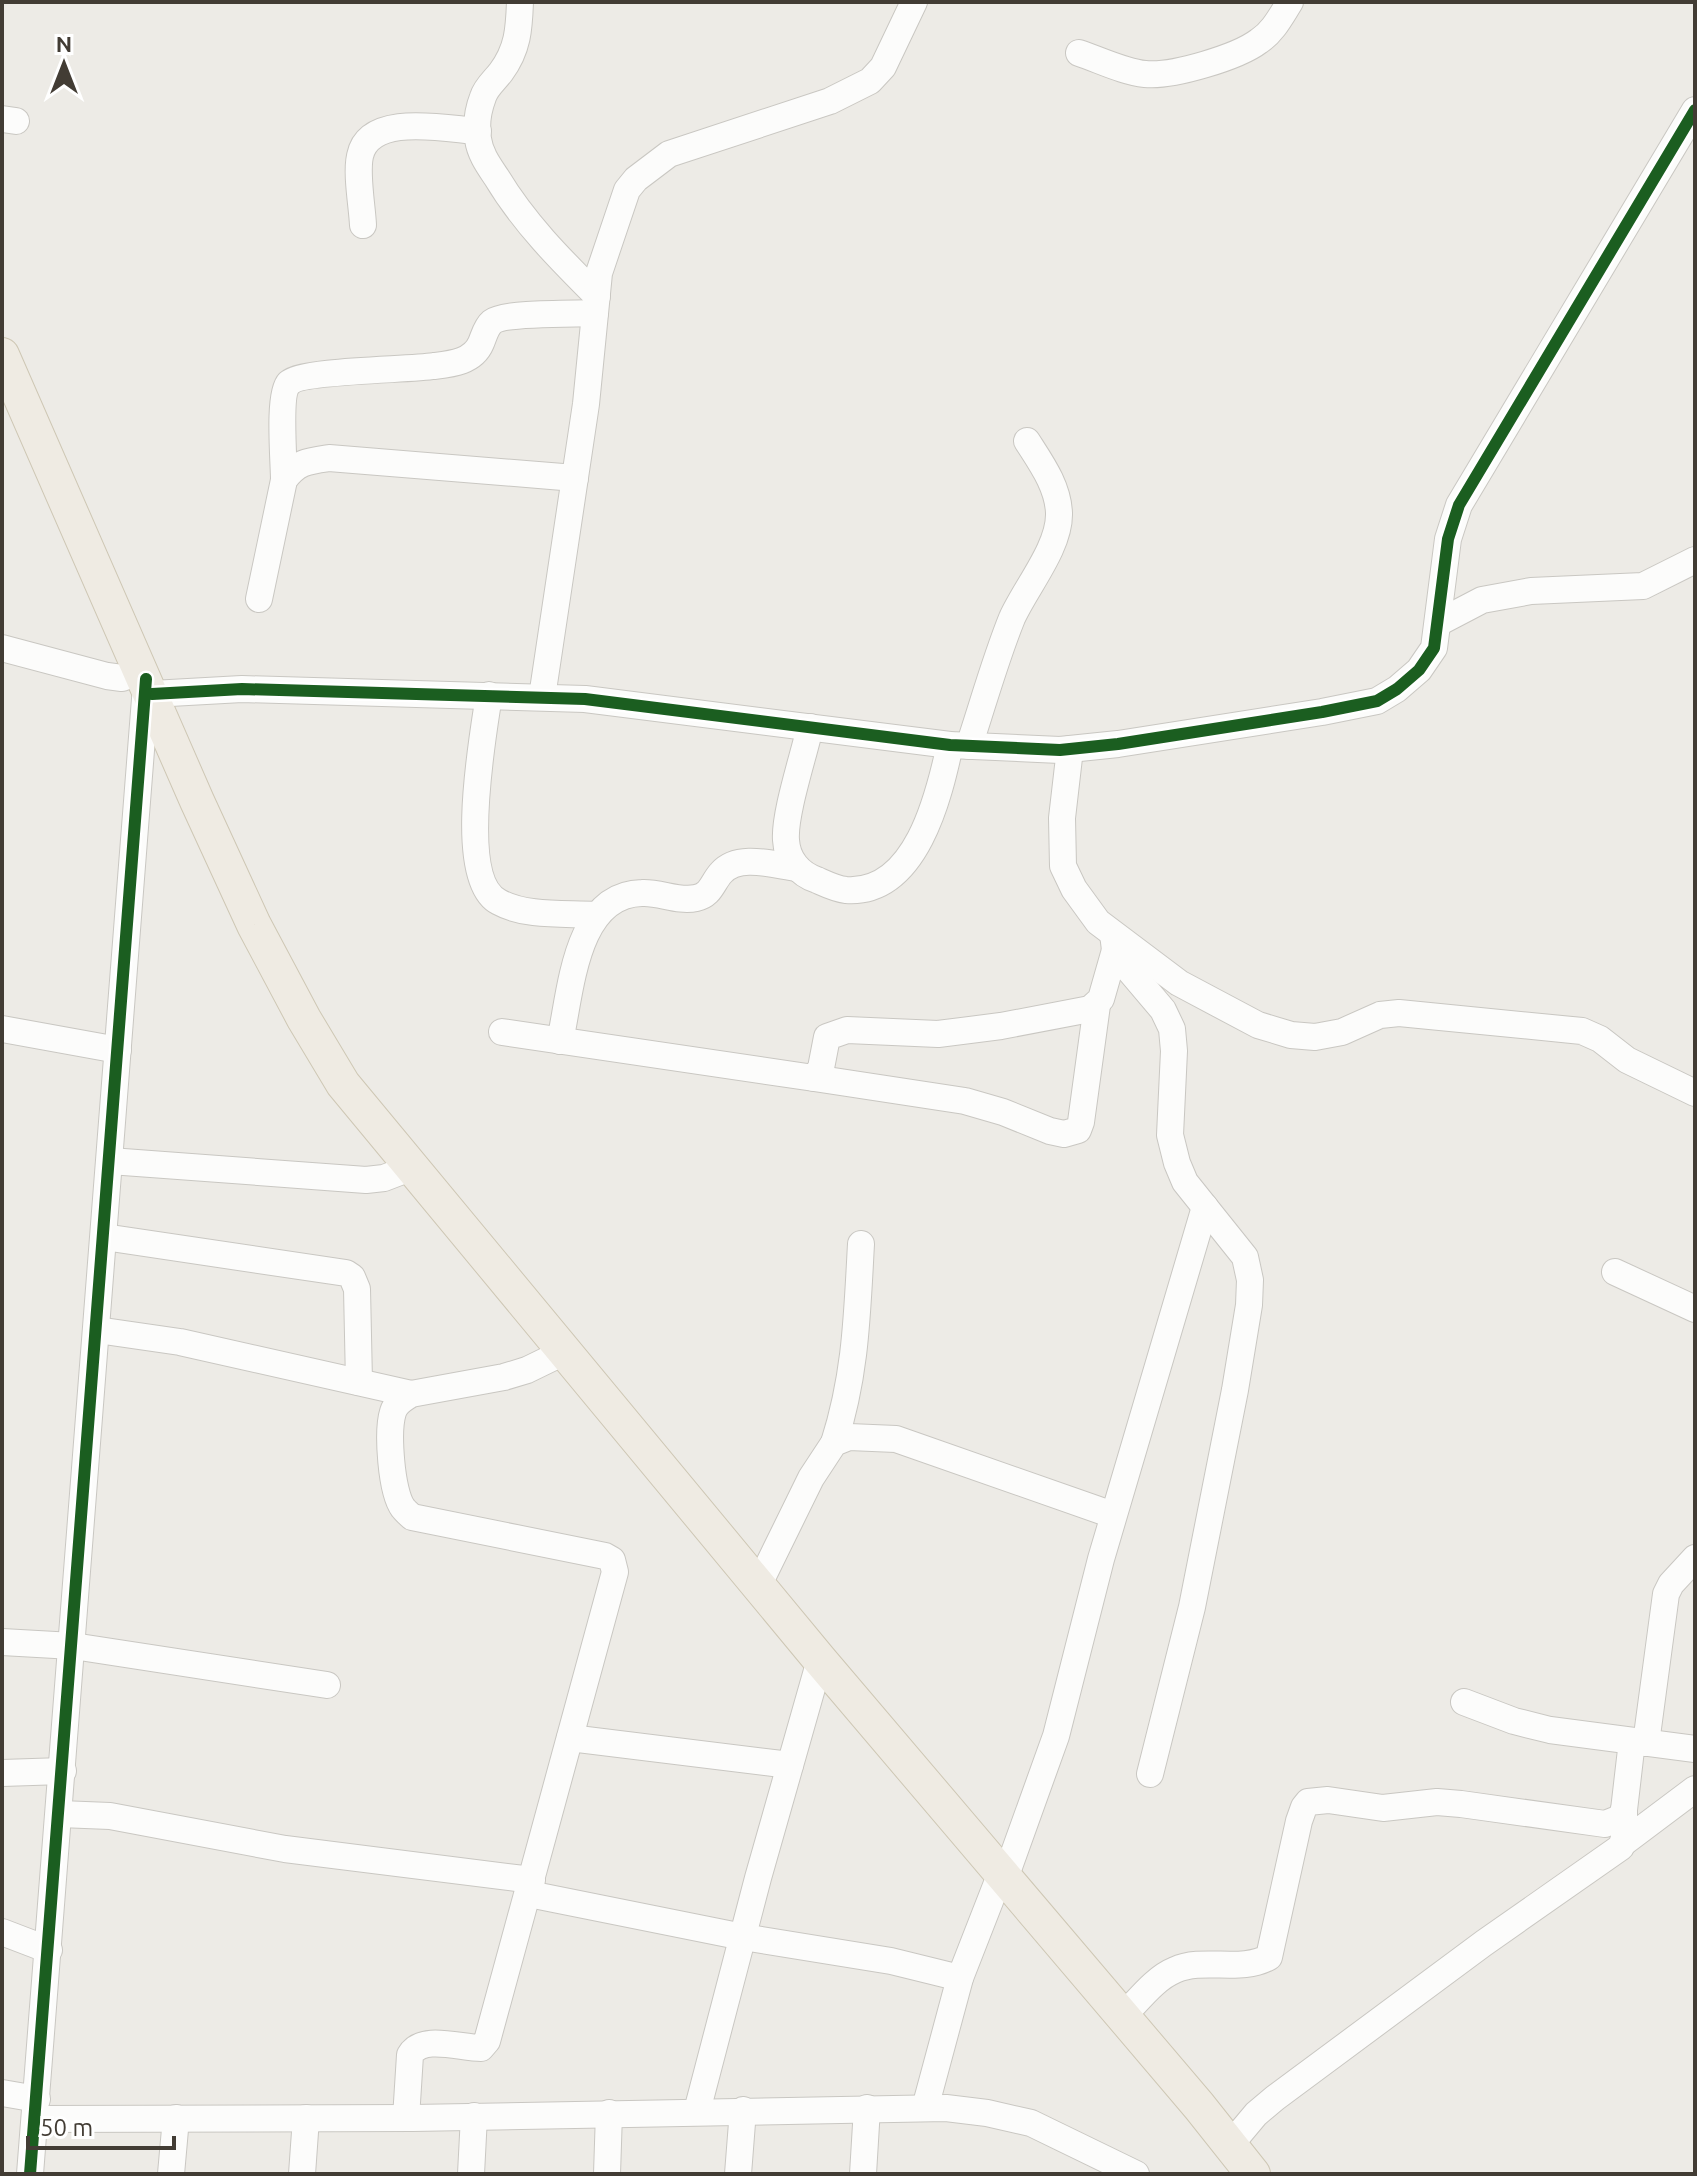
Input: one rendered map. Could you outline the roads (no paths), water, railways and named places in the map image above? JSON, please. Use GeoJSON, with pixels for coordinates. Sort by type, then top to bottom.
{"type":"FeatureCollection","features":[{"type":"Feature","properties":{"kind":"main road"},"geometry":{"type":"LineString","coordinates":[[4,366],[254,925],[343,1084],[820,1660],[1253,2174]]}},
{"type":"Feature","properties":{"kind":"street"},"geometry":{"type":"LineString","coordinates":[[520,2],[517,42],[510,58],[484,92],[478,112],[482,155],[511,202],[596,305]]}},
{"type":"Feature","properties":{"kind":"street"},"geometry":{"type":"LineString","coordinates":[[542,697],[586,404],[599,273],[627,190],[636,179],[669,154],[855,91],[883,67],[914,2]]}},
{"type":"Feature","properties":{"kind":"street"},"geometry":{"type":"LineString","coordinates":[[1079,53],[1144,74],[1169,74],[1195,68],[1258,42],[1274,27],[1290,2]]}},
{"type":"Feature","properties":{"kind":"street"},"geometry":{"type":"LineString","coordinates":[[2,648],[107,676],[147,681],[242,689],[585,699],[960,746],[1015,750],[1118,744],[1377,701],[1419,670],[1434,648],[1448,539],[1459,505],[1695,110]]}},
{"type":"Feature","properties":{"kind":"street"},"geometry":{"type":"LineString","coordinates":[[363,225],[360,157],[372,137],[385,129],[401,126],[478,131]]}},
{"type":"Feature","properties":{"kind":"street"},"geometry":{"type":"LineString","coordinates":[[259,599],[284,480],[284,398],[289,383],[315,375],[433,366],[464,360],[478,349],[489,325],[504,317],[596,305]]}},
{"type":"Feature","properties":{"kind":"street"},"geometry":{"type":"LineString","coordinates":[[810,727],[786,838],[788,854],[797,868],[811,878],[843,890],[863,890],[881,883],[919,844],[1012,619],[1055,537],[1059,516],[1057,498],[1048,475],[1027,441]]}},
{"type":"Feature","properties":{"kind":"street"},"geometry":{"type":"LineString","coordinates":[[284,480],[293,468],[309,461],[329,458],[575,478]]}},
{"type":"Feature","properties":{"kind":"street"},"geometry":{"type":"LineString","coordinates":[[1438,623],[1482,600],[1531,591],[1643,586],[1695,560]]}},
{"type":"Feature","properties":{"kind":"street"},"geometry":{"type":"LineString","coordinates":[[30,2174],[147,681]]}},
{"type":"Feature","properties":{"kind":"street"},"geometry":{"type":"LineString","coordinates":[[489,695],[475,828],[482,884],[487,894],[495,900],[515,908],[596,915]]}},
{"type":"Feature","properties":{"kind":"street"},"geometry":{"type":"LineString","coordinates":[[1070,749],[1062,818],[1063,866],[1089,912],[1163,1010],[1172,1029],[1174,1051],[1170,1135],[1177,1163],[1185,1182],[1245,1257],[1250,1280],[1235,1390],[1192,1607],[1150,1774]]}},
{"type":"Feature","properties":{"kind":"street"},"geometry":{"type":"LineString","coordinates":[[560,1041],[583,937],[606,905],[630,894],[643,892],[700,898],[708,893],[720,873],[746,861],[797,868]]}},
{"type":"Feature","properties":{"kind":"street"},"geometry":{"type":"LineString","coordinates":[[502,1032],[965,1101],[1050,1131],[1071,1133],[1078,1130],[1081,1122],[1097,1005],[1114,942]]}},
{"type":"Feature","properties":{"kind":"street"},"geometry":{"type":"LineString","coordinates":[[1114,942],[1179,983],[1258,1025],[1291,1035],[1315,1037],[1342,1032],[1380,1015],[1399,1013],[1582,1031],[1600,1039],[1627,1060],[1695,1093]]}},
{"type":"Feature","properties":{"kind":"street"},"geometry":{"type":"LineString","coordinates":[[814,1078],[820,1073],[827,1037],[834,1033],[847,1030],[938,1034],[1078,1013],[1097,1005]]}},
{"type":"Feature","properties":{"kind":"street"},"geometry":{"type":"LineString","coordinates":[[2,1029],[118,1050]]}},
{"type":"Feature","properties":{"kind":"street"},"geometry":{"type":"LineString","coordinates":[[110,1161],[366,1180],[384,1178],[410,1168]]}},
{"type":"Feature","properties":{"kind":"street"},"geometry":{"type":"LineString","coordinates":[[925,2108],[960,1978],[1056,1736],[1113,1515],[1205,1207]]}},
{"type":"Feature","properties":{"kind":"street"},"geometry":{"type":"LineString","coordinates":[[104,1237],[346,1273],[352,1277],[357,1289],[359,1382]]}},
{"type":"Feature","properties":{"kind":"street"},"geometry":{"type":"LineString","coordinates":[[759,1584],[811,1478],[834,1443],[846,1405],[853,1370],[861,1244]]}},
{"type":"Feature","properties":{"kind":"street"},"geometry":{"type":"LineString","coordinates":[[1615,1272],[1695,1309]]}},
{"type":"Feature","properties":{"kind":"street"},"geometry":{"type":"LineString","coordinates":[[97,1330],[194,1345],[411,1394]]}},
{"type":"Feature","properties":{"kind":"street"},"geometry":{"type":"LineString","coordinates":[[406,2118],[413,2049],[425,2044],[481,2048],[487,2041],[615,1572],[612,1560],[605,1556],[412,1517],[403,1509],[396,1492],[390,1432],[393,1412],[399,1402],[411,1394],[504,1377],[564,1352]]}},
{"type":"Feature","properties":{"kind":"street"},"geometry":{"type":"LineString","coordinates":[[834,1443],[849,1437],[896,1439],[1113,1515]]}},
{"type":"Feature","properties":{"kind":"street"},"geometry":{"type":"LineString","coordinates":[[1623,1843],[1624,1810],[1666,1594],[1695,1558]]}},
{"type":"Feature","properties":{"kind":"street"},"geometry":{"type":"LineString","coordinates":[[2,1642],[73,1646],[327,1685]]}},
{"type":"Feature","properties":{"kind":"street"},"geometry":{"type":"LineString","coordinates":[[697,2111],[820,1660]]}},
{"type":"Feature","properties":{"kind":"street"},"geometry":{"type":"LineString","coordinates":[[1464,1702],[1514,1721],[1550,1730],[1695,1749]]}},
{"type":"Feature","properties":{"kind":"street"},"geometry":{"type":"LineString","coordinates":[[570,1738],[790,1765]]}},
{"type":"Feature","properties":{"kind":"street"},"geometry":{"type":"LineString","coordinates":[[2,1773],[63,1771]]}},
{"type":"Feature","properties":{"kind":"street"},"geometry":{"type":"LineString","coordinates":[[1230,2145],[1256,2114],[1275,2098],[1484,1943],[1607,1858],[1695,1789]]}},
{"type":"Feature","properties":{"kind":"street"},"geometry":{"type":"LineString","coordinates":[[1123,2016],[1158,1981],[1177,1968],[1258,1962],[1269,1957],[1299,1821],[1308,1802],[1328,1800],[1383,1808],[1437,1802],[1605,1824],[1620,1818],[1624,1810]]}},
{"type":"Feature","properties":{"kind":"street"},"geometry":{"type":"LineString","coordinates":[[60,1814],[110,1816],[285,1849],[530,1887],[743,1937],[891,1961],[960,1978]]}},
{"type":"Feature","properties":{"kind":"street"},"geometry":{"type":"LineString","coordinates":[[2,1932],[49,1950]]}},
{"type":"Feature","properties":{"kind":"street"},"geometry":{"type":"LineString","coordinates":[[2,2093],[36,2109],[176,2118],[406,2118],[925,2108],[987,2113],[1031,2123],[1136,2174]]}},
{"type":"Feature","properties":{"kind":"street"},"geometry":{"type":"LineString","coordinates":[[863,2174],[867,2108]]}},
{"type":"Feature","properties":{"kind":"street"},"geometry":{"type":"LineString","coordinates":[[738,2174],[743,2110]]}},
{"type":"Feature","properties":{"kind":"street"},"geometry":{"type":"LineString","coordinates":[[607,2174],[609,2113]]}},
{"type":"Feature","properties":{"kind":"street"},"geometry":{"type":"LineString","coordinates":[[471,2174],[474,2116]]}},
{"type":"Feature","properties":{"kind":"street"},"geometry":{"type":"LineString","coordinates":[[171,2174],[176,2118]]}},
{"type":"Feature","properties":{"kind":"street"},"geometry":{"type":"LineString","coordinates":[[302,2174],[306,2118]]}}]}
